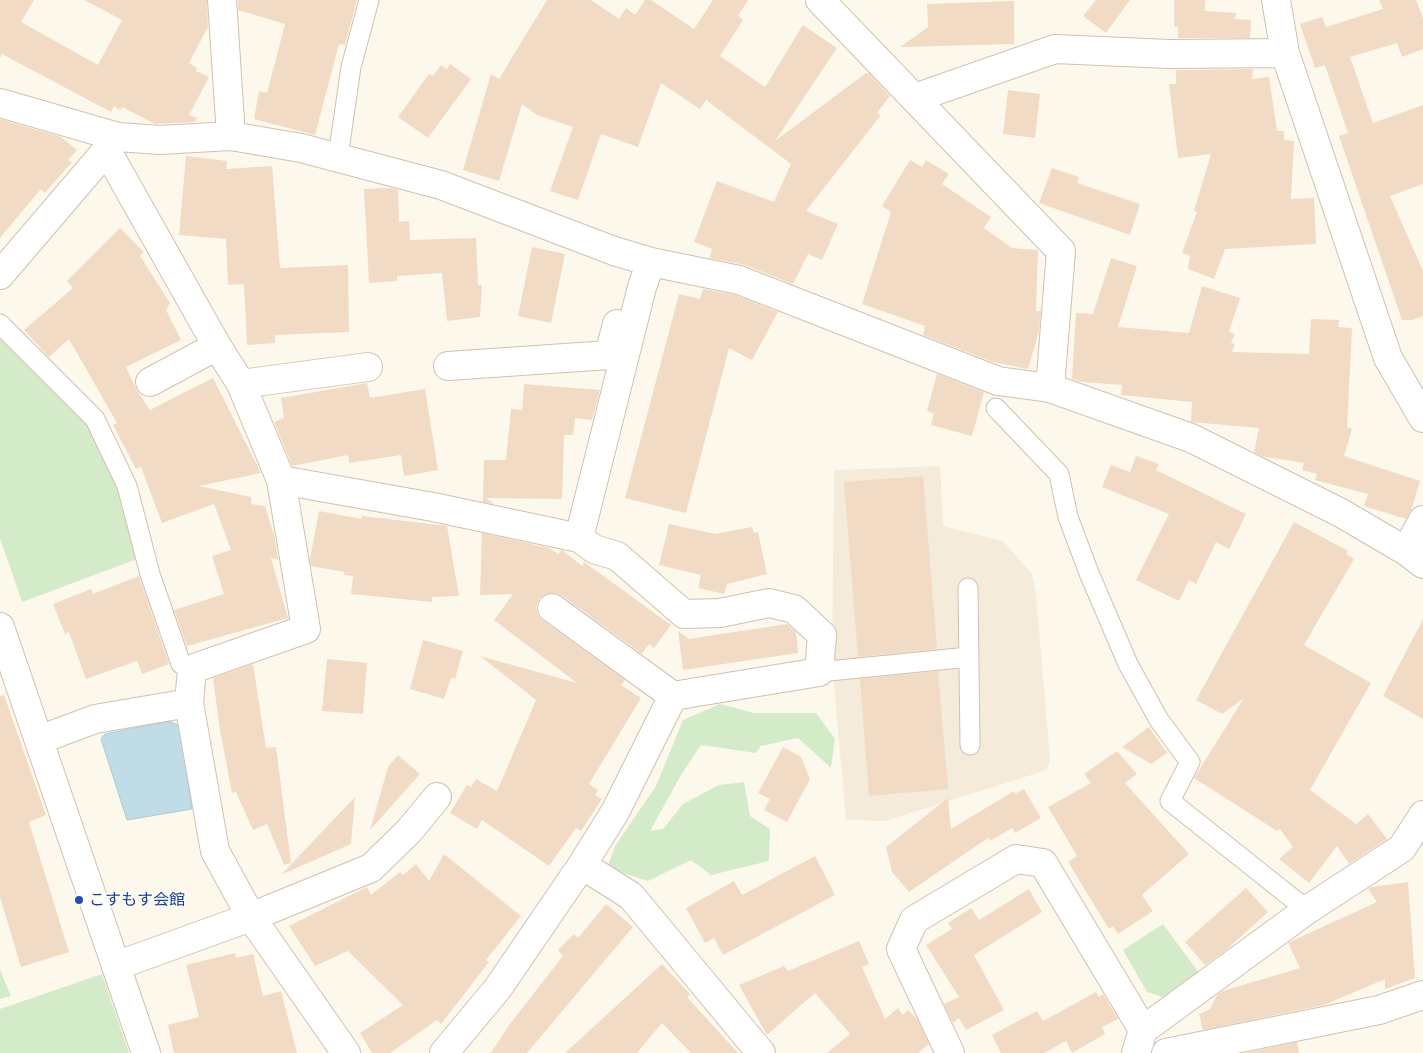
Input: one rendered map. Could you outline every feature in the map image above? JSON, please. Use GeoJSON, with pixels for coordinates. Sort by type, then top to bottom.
{"type":"FeatureCollection","features":[{"type":"Feature","properties":{"kind":"street"},"geometry":{"type":"LineString","coordinates":[[222,0],[231,136]]}},
{"type":"Feature","properties":{"kind":"street"},"geometry":{"type":"LineString","coordinates":[[820,0],[1061,250],[1050,388]]}},
{"type":"Feature","properties":{"kind":"street"},"geometry":{"type":"LineString","coordinates":[[1276,0],[1285,53],[1388,358],[1423,418]]}},
{"type":"Feature","properties":{"kind":"street"},"geometry":{"type":"LineString","coordinates":[[915,98],[1055,49],[1169,54],[1285,53]]}},
{"type":"Feature","properties":{"kind":"street"},"geometry":{"type":"LineString","coordinates":[[0,103],[112,143],[231,136],[301,148],[441,185],[643,260],[739,280],[998,381],[1050,388],[1191,438],[1341,513],[1415,558],[1423,520]]}},
{"type":"Feature","properties":{"kind":"street"},"geometry":{"type":"LineString","coordinates":[[0,275],[112,143]]}},
{"type":"Feature","properties":{"kind":"street"},"geometry":{"type":"LineString","coordinates":[[112,143],[217,346],[242,384],[281,480],[306,629],[192,669],[189,702],[215,851],[251,917],[346,1053]]}},
{"type":"Feature","properties":{"kind":"street"},"geometry":{"type":"LineString","coordinates":[[448,366],[609,354],[643,260]]}},
{"type":"Feature","properties":{"kind":"street"},"geometry":{"type":"LineString","coordinates":[[578,538],[639,296],[643,260]]}},
{"type":"Feature","properties":{"kind":"street"},"geometry":{"type":"LineString","coordinates":[[150,382],[217,346]]}},
{"type":"Feature","properties":{"kind":"street"},"geometry":{"type":"LineString","coordinates":[[242,384],[368,367]]}},
{"type":"Feature","properties":{"kind":"street"},"geometry":{"type":"LineString","coordinates":[[281,480],[433,507],[578,538],[594,549],[616,556],[684,614],[720,613],[769,604],[794,608],[822,636],[819,672],[673,696],[552,608]]}},
{"type":"Feature","properties":{"kind":"street"},"geometry":{"type":"LineString","coordinates":[[0,627],[146,1053]]}},
{"type":"Feature","properties":{"kind":"street"},"geometry":{"type":"LineString","coordinates":[[444,1053],[498,988],[582,865],[615,812],[673,696]]}},
{"type":"Feature","properties":{"kind":"street"},"geometry":{"type":"LineString","coordinates":[[39,740],[95,719],[189,702]]}},
{"type":"Feature","properties":{"kind":"street"},"geometry":{"type":"LineString","coordinates":[[116,966],[251,917],[371,868],[409,831],[437,797]]}},
{"type":"Feature","properties":{"kind":"street"},"geometry":{"type":"LineString","coordinates":[[950,1053],[901,949],[914,920],[1016,858],[1042,863],[1140,1041],[1307,910],[1402,848],[1423,815]]}},
{"type":"Feature","properties":{"kind":"street"},"geometry":{"type":"LineString","coordinates":[[582,865],[631,896],[761,1053]]}},
{"type":"Feature","properties":{"kind":"street"},"geometry":{"type":"LineString","coordinates":[[1166,1053],[1379,1010],[1423,995]]}},
{"type":"Feature","properties":{"kind":"lane"},"geometry":{"type":"LineString","coordinates":[[338,157],[351,67],[369,0]]}},
{"type":"Feature","properties":{"kind":"lane"},"geometry":{"type":"LineString","coordinates":[[0,324],[95,419],[127,486],[150,574],[181,664],[192,669]]}},
{"type":"Feature","properties":{"kind":"lane"},"geometry":{"type":"LineString","coordinates":[[996,408],[1059,474],[1068,517],[1089,573],[1128,664],[1159,720],[1190,762],[1170,801],[1307,910]]}},
{"type":"Feature","properties":{"kind":"lane"},"geometry":{"type":"LineString","coordinates":[[968,588],[970,745]]}},
{"type":"Feature","properties":{"kind":"lane"},"geometry":{"type":"LineString","coordinates":[[819,672],[969,657]]}},
{"type":"Feature","properties":{"kind":"shaded area"},"geometry":{"type":"Polygon","coordinates":[[[940,466],[943,526],[1003,541],[1032,574],[1036,594],[1050,759],[1047,770],[885,821],[846,820],[832,663],[834,470],[940,466]]]}},
{"type":"Feature","properties":{"kind":"green space"},"geometry":{"type":"Polygon","coordinates":[[[0,327],[93,423],[120,486],[142,557],[22,602],[0,538],[0,327]]]}},
{"type":"Feature","properties":{"kind":"green space"},"geometry":{"type":"Polygon","coordinates":[[[720,704],[754,713],[816,713],[835,739],[831,768],[798,738],[761,746],[756,753],[701,745],[681,775],[650,831],[663,829],[683,804],[719,785],[744,782],[750,816],[770,829],[769,861],[711,875],[691,860],[648,881],[607,868],[615,846],[656,786],[683,720],[720,704]]]}},
{"type":"Feature","properties":{"kind":"green space"},"geometry":{"type":"Polygon","coordinates":[[[1163,924],[1202,977],[1166,998],[1147,992],[1123,950],[1163,924]]]}},
{"type":"Feature","properties":{"kind":"green space"},"geometry":{"type":"Polygon","coordinates":[[[0,970],[11,996],[0,999],[0,970]]]}},
{"type":"Feature","properties":{"kind":"green space"},"geometry":{"type":"Polygon","coordinates":[[[102,974],[129,1053],[0,1053],[0,1009],[102,974]]]}},
{"type":"Feature","properties":{"kind":"water"},"geometry":{"type":"Polygon","coordinates":[[[169,721],[180,726],[192,809],[127,820],[101,739],[105,734],[169,721]]]}},
{"type":"Feature","properties":{"kind":"building"},"geometry":{"type":"Polygon","coordinates":[[[0,0],[34,0],[21,22],[98,65],[122,20],[84,0],[207,0],[208,27],[189,63],[197,68],[196,71],[209,77],[189,115],[197,118],[195,122],[155,124],[122,107],[120,110],[114,106],[111,112],[2,54],[0,58],[0,0]]]}},
{"type":"Feature","properties":{"kind":"building"},"geometry":{"type":"Polygon","coordinates":[[[238,0],[357,0],[345,45],[339,44],[315,135],[254,119],[259,91],[267,93],[285,24],[238,10],[238,0]]]}},
{"type":"Feature","properties":{"kind":"building"},"geometry":{"type":"Polygon","coordinates":[[[547,0],[591,0],[619,19],[626,8],[635,15],[645,0],[651,0],[694,29],[713,0],[748,0],[738,16],[743,20],[720,56],[765,87],[803,25],[837,48],[775,141],[866,73],[869,73],[890,96],[877,113],[881,115],[806,211],[838,224],[822,260],[808,254],[793,284],[745,265],[710,258],[712,249],[694,242],[717,181],[774,202],[791,164],[706,100],[700,109],[661,83],[638,147],[601,134],[578,200],[550,191],[573,127],[537,115],[522,104],[499,181],[463,170],[491,74],[499,79],[547,0]]]}},
{"type":"Feature","properties":{"kind":"building"},"geometry":{"type":"Polygon","coordinates":[[[1096,0],[1130,0],[1106,33],[1083,16],[1096,0]]]}},
{"type":"Feature","properties":{"kind":"building"},"geometry":{"type":"Polygon","coordinates":[[[1174,0],[1205,0],[1205,11],[1236,13],[1235,19],[1251,20],[1250,38],[1178,38],[1178,27],[1174,27],[1174,0]]]}},
{"type":"Feature","properties":{"kind":"building"},"geometry":{"type":"Polygon","coordinates":[[[1379,0],[1416,0],[1423,18],[1423,49],[1402,57],[1397,43],[1350,57],[1373,123],[1423,105],[1423,184],[1390,196],[1423,271],[1423,316],[1412,320],[1402,320],[1339,136],[1348,133],[1325,65],[1315,68],[1300,24],[1322,17],[1326,27],[1383,9],[1379,0]]]}},
{"type":"Feature","properties":{"kind":"building"},"geometry":{"type":"Polygon","coordinates":[[[1014,1],[1014,44],[900,47],[928,27],[927,4],[1014,1]]]}},
{"type":"Feature","properties":{"kind":"building"},"geometry":{"type":"Polygon","coordinates":[[[450,64],[471,79],[428,138],[398,117],[429,74],[433,76],[441,65],[447,69],[450,64]]]}},
{"type":"Feature","properties":{"kind":"building"},"geometry":{"type":"Polygon","coordinates":[[[1253,69],[1252,79],[1269,77],[1277,131],[1284,131],[1284,140],[1294,141],[1291,199],[1314,198],[1316,244],[1225,249],[1214,279],[1188,269],[1190,256],[1182,253],[1197,212],[1194,211],[1211,154],[1178,158],[1169,84],[1176,84],[1176,70],[1253,69]]]}},
{"type":"Feature","properties":{"kind":"building"},"geometry":{"type":"Polygon","coordinates":[[[1008,90],[1040,94],[1035,138],[1003,134],[1008,90]]]}},
{"type":"Feature","properties":{"kind":"building"},"geometry":{"type":"Polygon","coordinates":[[[0,119],[61,137],[77,150],[68,160],[72,162],[45,193],[41,189],[0,238],[0,119]]]}},
{"type":"Feature","properties":{"kind":"building"},"geometry":{"type":"Polygon","coordinates":[[[186,156],[227,161],[226,169],[272,166],[280,268],[348,265],[349,332],[275,335],[275,343],[247,345],[244,284],[228,285],[226,239],[179,235],[186,156]]]}},
{"type":"Feature","properties":{"kind":"building"},"geometry":{"type":"Polygon","coordinates":[[[910,160],[922,167],[926,160],[949,174],[942,184],[991,217],[984,228],[1012,248],[1038,250],[1036,311],[1041,311],[1039,331],[1028,369],[993,362],[923,335],[925,326],[862,304],[891,212],[882,206],[910,160]]]}},
{"type":"Feature","properties":{"kind":"building"},"geometry":{"type":"Polygon","coordinates":[[[1052,168],[1079,177],[1077,183],[1140,204],[1130,235],[1039,203],[1052,168]]]}},
{"type":"Feature","properties":{"kind":"building"},"geometry":{"type":"Polygon","coordinates":[[[391,188],[398,190],[399,222],[409,221],[410,240],[476,238],[478,285],[482,285],[480,317],[447,321],[442,273],[397,276],[397,281],[369,283],[364,189],[391,188]]]}},
{"type":"Feature","properties":{"kind":"building"},"geometry":{"type":"Polygon","coordinates":[[[120,228],[144,252],[140,256],[170,303],[166,310],[181,340],[126,367],[136,389],[150,410],[213,378],[261,473],[199,486],[251,497],[251,504],[265,506],[274,535],[278,559],[271,558],[288,618],[187,646],[174,610],[224,594],[212,556],[231,550],[214,504],[162,523],[141,467],[136,469],[113,425],[117,423],[69,339],[49,357],[24,330],[73,288],[67,281],[120,228]]]}},
{"type":"Feature","properties":{"kind":"building"},"geometry":{"type":"Polygon","coordinates":[[[532,247],[565,254],[551,323],[518,316],[532,247]]]}},
{"type":"Feature","properties":{"kind":"building"},"geometry":{"type":"Polygon","coordinates":[[[1111,258],[1137,266],[1118,327],[1189,333],[1202,286],[1240,298],[1229,332],[1235,334],[1231,343],[1235,344],[1232,352],[1309,354],[1311,319],[1339,320],[1338,327],[1352,328],[1347,427],[1352,429],[1344,456],[1420,481],[1411,511],[1406,519],[1364,506],[1368,494],[1315,480],[1317,474],[1302,470],[1304,463],[1261,456],[1254,452],[1259,428],[1191,422],[1192,402],[1121,395],[1122,385],[1081,382],[1072,379],[1076,313],[1093,314],[1111,258]]]}},
{"type":"Feature","properties":{"kind":"building"},"geometry":{"type":"Polygon","coordinates":[[[703,289],[735,295],[778,312],[752,360],[729,348],[686,513],[625,498],[679,294],[700,299],[703,289]]]}},
{"type":"Feature","properties":{"kind":"building"},"geometry":{"type":"Polygon","coordinates":[[[937,374],[984,392],[972,436],[931,425],[934,413],[927,411],[937,374]]]}},
{"type":"Feature","properties":{"kind":"building"},"geometry":{"type":"Polygon","coordinates":[[[367,383],[370,398],[425,389],[438,470],[404,476],[401,455],[349,463],[348,455],[292,466],[274,422],[284,418],[281,398],[367,383]]]}},
{"type":"Feature","properties":{"kind":"building"},"geometry":{"type":"Polygon","coordinates":[[[524,384],[600,390],[592,420],[575,418],[573,435],[564,435],[562,499],[486,498],[494,504],[483,502],[484,460],[506,460],[511,409],[522,410],[524,384]]]}},
{"type":"Feature","properties":{"kind":"building"},"geometry":{"type":"Polygon","coordinates":[[[1136,456],[1159,464],[1156,470],[1246,514],[1229,549],[1216,542],[1196,584],[1189,580],[1179,601],[1136,580],[1169,514],[1102,487],[1111,465],[1130,472],[1136,456]]]}},
{"type":"Feature","properties":{"kind":"building"},"geometry":{"type":"Polygon","coordinates":[[[923,476],[937,649],[858,657],[844,482],[923,476]]]}},
{"type":"Feature","properties":{"kind":"building"},"geometry":{"type":"Polygon","coordinates":[[[319,511],[361,519],[362,516],[447,526],[459,596],[432,597],[432,602],[351,594],[353,576],[344,575],[344,572],[311,566],[310,559],[319,511]]]}},
{"type":"Feature","properties":{"kind":"building"},"geometry":{"type":"Polygon","coordinates":[[[1294,522],[1348,551],[1346,554],[1354,559],[1304,645],[1371,683],[1310,790],[1356,824],[1368,814],[1387,839],[1349,864],[1337,846],[1309,883],[1279,859],[1293,847],[1280,829],[1277,831],[1194,778],[1244,698],[1222,714],[1196,700],[1294,522]]]}},
{"type":"Feature","properties":{"kind":"building"},"geometry":{"type":"Polygon","coordinates":[[[669,524],[715,534],[752,527],[754,533],[758,532],[767,574],[727,584],[724,594],[698,588],[701,575],[659,565],[669,524]]]}},
{"type":"Feature","properties":{"kind":"building"},"geometry":{"type":"Polygon","coordinates":[[[482,533],[549,548],[558,554],[562,550],[582,566],[584,562],[671,625],[654,648],[649,644],[642,654],[561,595],[554,593],[546,594],[539,599],[536,607],[538,615],[542,620],[625,680],[621,685],[641,698],[589,784],[598,790],[595,795],[602,799],[581,831],[576,828],[549,866],[482,820],[477,829],[450,813],[467,785],[471,787],[476,779],[497,791],[536,700],[480,656],[577,683],[494,620],[513,594],[480,595],[482,533]]]}},
{"type":"Feature","properties":{"kind":"building"},"geometry":{"type":"Polygon","coordinates":[[[139,576],[169,664],[142,674],[137,661],[86,679],[69,632],[65,634],[53,604],[91,589],[93,594],[139,576]]]}},
{"type":"Feature","properties":{"kind":"building"},"geometry":{"type":"Polygon","coordinates":[[[1423,619],[1423,719],[1383,696],[1423,619]]]}},
{"type":"Feature","properties":{"kind":"building"},"geometry":{"type":"Polygon","coordinates":[[[787,624],[796,632],[798,653],[683,670],[678,631],[689,639],[787,624]]]}},
{"type":"Feature","properties":{"kind":"building"},"geometry":{"type":"Polygon","coordinates":[[[423,640],[463,651],[455,679],[451,678],[444,699],[410,689],[423,640]]]}},
{"type":"Feature","properties":{"kind":"building"},"geometry":{"type":"Polygon","coordinates":[[[327,659],[367,663],[363,714],[322,711],[327,659]]]}},
{"type":"Feature","properties":{"kind":"building"},"geometry":{"type":"Polygon","coordinates":[[[253,664],[266,748],[276,747],[291,863],[284,865],[267,824],[253,830],[236,792],[232,793],[220,730],[213,678],[253,664]]]}},
{"type":"Feature","properties":{"kind":"building"},"geometry":{"type":"Polygon","coordinates":[[[938,671],[948,789],[869,796],[860,679],[938,671]]]}},
{"type":"Feature","properties":{"kind":"building"},"geometry":{"type":"Polygon","coordinates":[[[4,695],[46,815],[29,822],[69,952],[21,967],[0,897],[0,696],[4,695]]]}},
{"type":"Feature","properties":{"kind":"building"},"geometry":{"type":"Polygon","coordinates":[[[1149,727],[1167,753],[1151,764],[1122,747],[1149,727]]]}},
{"type":"Feature","properties":{"kind":"building"},"geometry":{"type":"Polygon","coordinates":[[[783,747],[801,757],[810,779],[787,822],[764,810],[770,799],[758,793],[783,747]]]}},
{"type":"Feature","properties":{"kind":"building"},"geometry":{"type":"Polygon","coordinates":[[[1117,751],[1137,774],[1125,783],[1189,854],[1142,895],[1153,911],[1118,934],[1113,926],[1109,929],[1068,862],[1077,856],[1048,807],[1091,783],[1084,774],[1117,751]]]}},
{"type":"Feature","properties":{"kind":"building"},"geometry":{"type":"Polygon","coordinates":[[[398,755],[420,774],[370,830],[388,767],[398,755]]]}},
{"type":"Feature","properties":{"kind":"building"},"geometry":{"type":"Polygon","coordinates":[[[1024,789],[1041,818],[1015,833],[1012,828],[990,841],[988,838],[909,892],[892,872],[886,847],[948,798],[951,829],[1014,791],[1015,794],[1024,789]]]}},
{"type":"Feature","properties":{"kind":"building"},"geometry":{"type":"Polygon","coordinates":[[[355,797],[351,844],[282,874],[355,797]]]}},
{"type":"Feature","properties":{"kind":"building"},"geometry":{"type":"Polygon","coordinates":[[[444,854],[521,916],[486,960],[489,962],[441,1024],[437,1020],[390,1053],[372,1053],[360,1033],[403,1005],[348,951],[315,966],[289,926],[367,887],[371,895],[400,872],[403,875],[416,864],[429,881],[444,854]]]}},
{"type":"Feature","properties":{"kind":"building"},"geometry":{"type":"Polygon","coordinates":[[[815,856],[835,895],[723,955],[714,938],[705,943],[686,908],[734,881],[742,895],[815,856]]]}},
{"type":"Feature","properties":{"kind":"building"},"geometry":{"type":"Polygon","coordinates":[[[1408,882],[1415,978],[1385,989],[1385,979],[1324,1005],[1203,1030],[1199,1014],[1210,1009],[1217,995],[1223,991],[1300,968],[1288,943],[1377,902],[1368,889],[1371,887],[1408,882]]]}},
{"type":"Feature","properties":{"kind":"building"},"geometry":{"type":"Polygon","coordinates":[[[1246,888],[1268,912],[1225,951],[1205,965],[1185,942],[1246,888]]]}},
{"type":"Feature","properties":{"kind":"building"},"geometry":{"type":"Polygon","coordinates":[[[1029,889],[1042,912],[974,955],[1004,1010],[966,1030],[959,1018],[953,1023],[944,1004],[959,997],[926,945],[952,929],[948,923],[971,908],[979,920],[1029,889]]]}},
{"type":"Feature","properties":{"kind":"building"},"geometry":{"type":"Polygon","coordinates":[[[606,904],[633,927],[527,1053],[491,1053],[509,1025],[563,956],[558,950],[574,934],[578,938],[606,904]]]}},
{"type":"Feature","properties":{"kind":"building"},"geometry":{"type":"Polygon","coordinates":[[[859,941],[869,964],[862,967],[885,1019],[898,1008],[903,1015],[908,1010],[917,1019],[929,1044],[918,1053],[827,1053],[850,1034],[815,993],[767,1035],[739,985],[784,966],[788,971],[859,941]]]}},
{"type":"Feature","properties":{"kind":"building"},"geometry":{"type":"Polygon","coordinates":[[[235,953],[236,958],[253,954],[263,996],[281,991],[297,1053],[174,1053],[168,1025],[199,1017],[186,965],[235,953]]]}},
{"type":"Feature","properties":{"kind":"building"},"geometry":{"type":"Polygon","coordinates":[[[662,964],[690,994],[687,997],[738,1053],[691,1053],[662,1023],[637,1053],[565,1053],[662,964]]]}},
{"type":"Feature","properties":{"kind":"building"},"geometry":{"type":"Polygon","coordinates":[[[1096,992],[1099,997],[1103,994],[1118,1019],[1102,1027],[1105,1034],[1072,1053],[1066,1041],[1044,1053],[1001,1053],[992,1035],[1037,1011],[1043,1021],[1096,992]]]}},
{"type":"Feature","properties":{"kind":"building"},"geometry":{"type":"Polygon","coordinates":[[[1297,1042],[1299,1053],[1245,1053],[1297,1042]]]}},
{"type":"Feature","properties":{"kind":"place","name":"こすもす会館"},"geometry":{"type":"Point","coordinates":[79,900]}}]}
